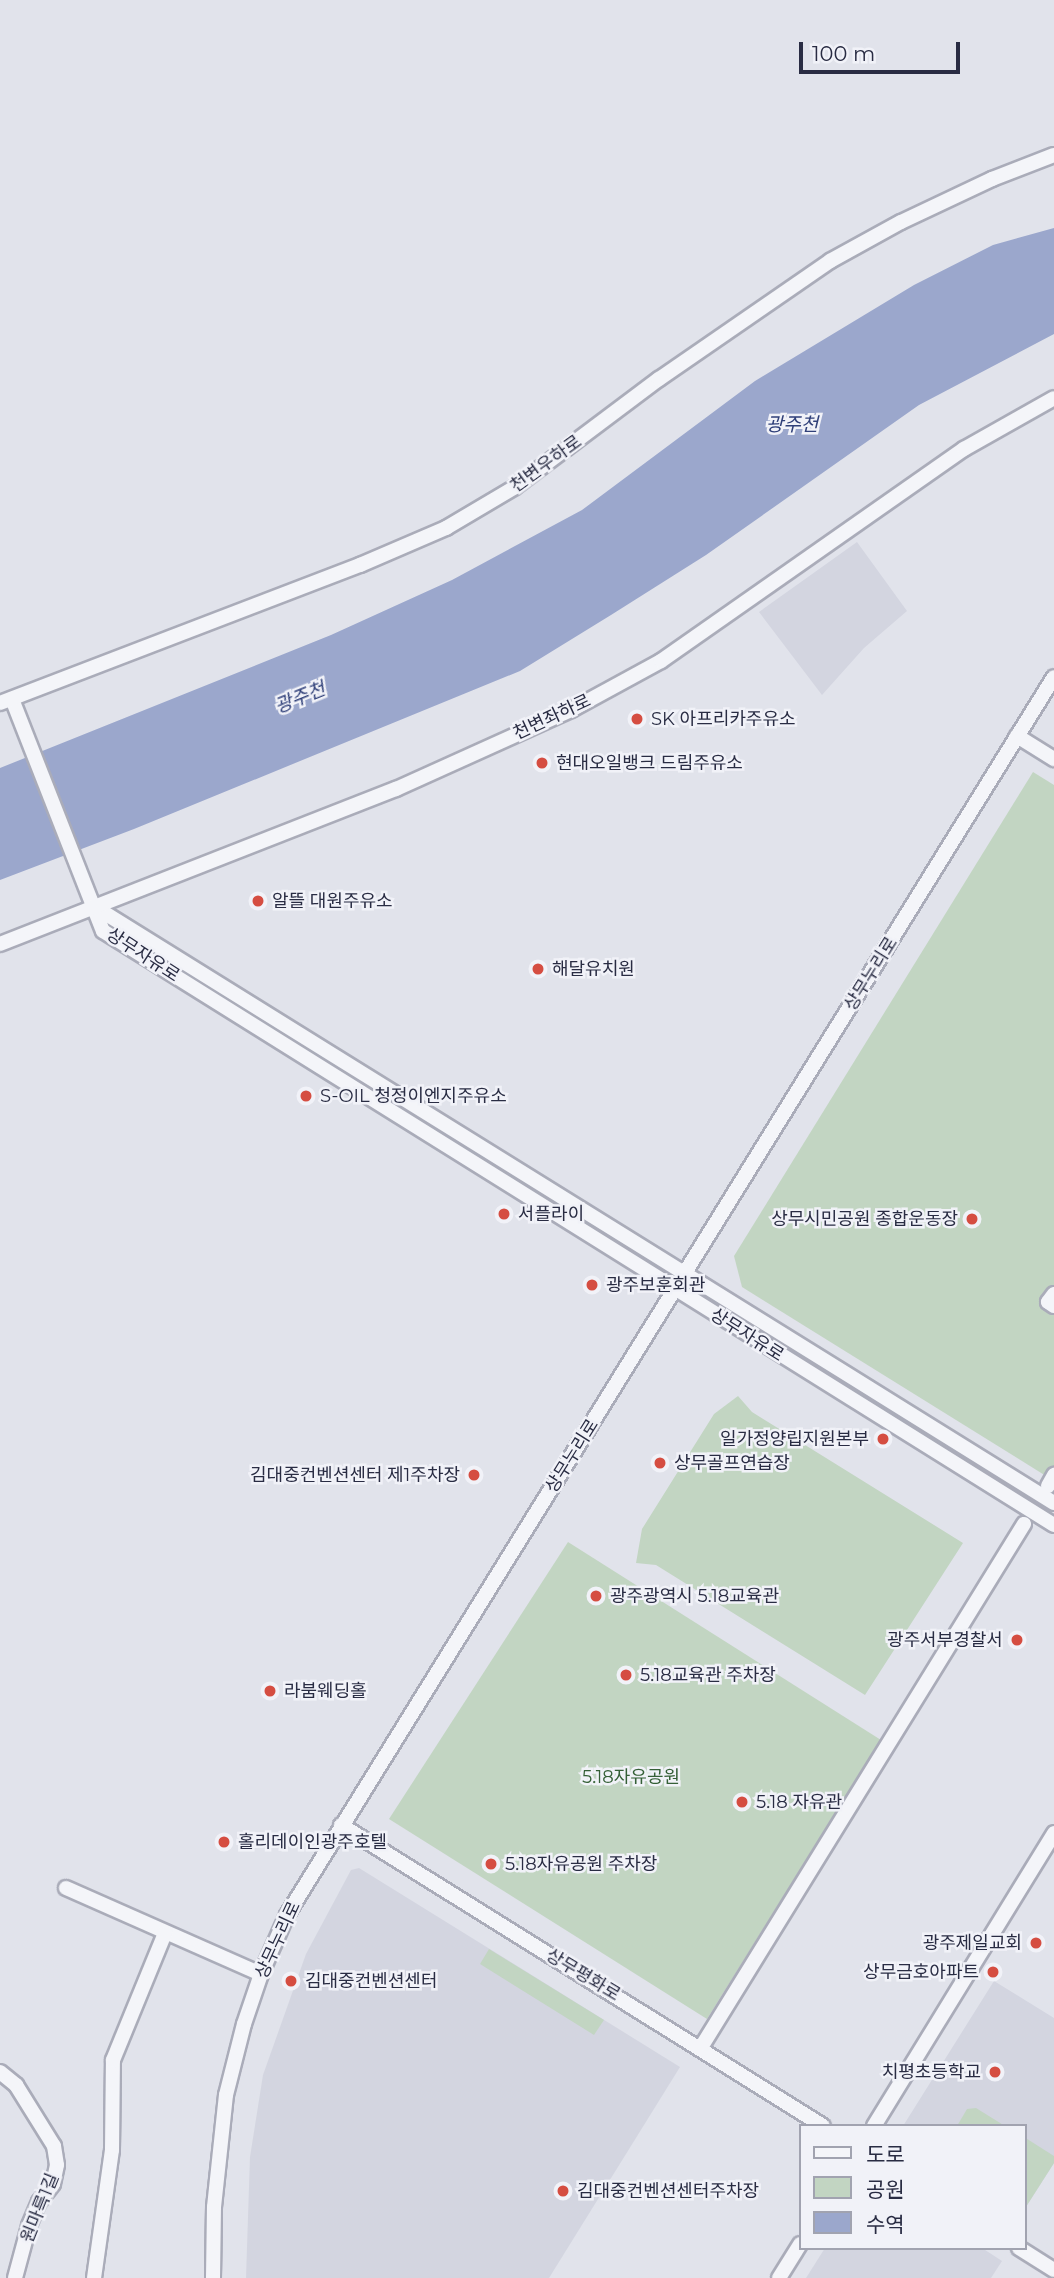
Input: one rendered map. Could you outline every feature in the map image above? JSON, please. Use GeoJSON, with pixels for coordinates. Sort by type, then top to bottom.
{"type":"FeatureCollection","features":[{"type":"Feature","properties":{"kind":"street","name":"천변우하로"},"geometry":{"type":"LineString","coordinates":[[6,701],[360,565],[446,528],[515,487],[680,364],[830,261],[947,200],[1054,155]]}},
{"type":"Feature","properties":{"kind":"street","name":"천변좌하로"},"geometry":{"type":"LineString","coordinates":[[0,944],[396,789],[571,710],[662,661],[964,449],[1054,398]]}},
{"type":"Feature","properties":{"kind":"street","name":"상무누리로"},"geometry":{"type":"LineString","coordinates":[[213,2278],[220,2134],[234,2058],[261,1974],[287,1915],[1054,677]]}},
{"type":"Feature","properties":{"kind":"street"},"geometry":{"type":"LineString","coordinates":[[6,701],[95,907]]}},
{"type":"Feature","properties":{"kind":"street"},"geometry":{"type":"LineString","coordinates":[[1017,736],[1054,759]]}},
{"type":"Feature","properties":{"kind":"street","name":"상무자유로"},"geometry":{"type":"LineString","coordinates":[[95,907],[1054,1503]]}},
{"type":"Feature","properties":{"kind":"street","name":"상무자유로"},"geometry":{"type":"LineString","coordinates":[[95,907],[103,931],[675,1291],[1054,1525]]}},
{"type":"Feature","properties":{"kind":"street"},"geometry":{"type":"LineString","coordinates":[[1054,1294],[1048,1303],[1054,1306]]}},
{"type":"Feature","properties":{"kind":"street"},"geometry":{"type":"LineString","coordinates":[[700,2049],[1024,1524]]}},
{"type":"Feature","properties":{"kind":"street","name":"상무평화로"},"geometry":{"type":"LineString","coordinates":[[341,1825],[820,2124]]}},
{"type":"Feature","properties":{"kind":"street"},"geometry":{"type":"LineString","coordinates":[[875,2124],[1054,1833]]}},
{"type":"Feature","properties":{"kind":"street"},"geometry":{"type":"LineString","coordinates":[[66,1888],[261,1974]]}},
{"type":"Feature","properties":{"kind":"street"},"geometry":{"type":"LineString","coordinates":[[94,2278],[112,2150],[113,2060],[165,1933]]}},
{"type":"Feature","properties":{"kind":"street","name":"원마륵1길"},"geometry":{"type":"LineString","coordinates":[[1,2074],[16,2085],[54,2146],[57,2165],[52,2184],[39,2202],[29,2226],[15,2278]]}},
{"type":"Feature","properties":{"kind":"street"},"geometry":{"type":"LineString","coordinates":[[779,2278],[799,2246]]}},
{"type":"Feature","properties":{"kind":"street"},"geometry":{"type":"LineString","coordinates":[[1022,2250],[1054,2270]]}},
{"type":"Feature","properties":{"kind":"shaded area"},"geometry":{"type":"Polygon","coordinates":[[[857,542],[907,611],[864,648],[822,695],[759,612],[857,542]]]}},
{"type":"Feature","properties":{"kind":"shaded area","name":"김대중컨벤션센터"},"geometry":{"type":"Polygon","coordinates":[[[359,1868],[680,2067],[549,2278],[246,2278],[250,2157],[263,2075],[306,1954],[351,1870],[359,1868]]]}},
{"type":"Feature","properties":{"kind":"shaded area","name":"치평초등학교"},"geometry":{"type":"Polygon","coordinates":[[[994,1981],[1054,2018],[1054,2163],[1026,2207],[1026,2124],[904,2124],[994,1981]]]}},
{"type":"Feature","properties":{"kind":"shaded area"},"geometry":{"type":"Polygon","coordinates":[[[824,2250],[985,2250],[1002,2261],[991,2278],[806,2278],[824,2250]]]}},
{"type":"Feature","properties":{"kind":"green space"},"geometry":{"type":"Polygon","coordinates":[[[1033,772],[1054,785],[1054,1481],[742,1287],[734,1256],[1033,772]]]}},
{"type":"Feature","properties":{"kind":"green space"},"geometry":{"type":"Polygon","coordinates":[[[738,1396],[752,1412],[963,1543],[865,1695],[656,1565],[636,1563],[642,1529],[714,1414],[738,1396]]]}},
{"type":"Feature","properties":{"kind":"green space","name":"5.18자유공원"},"geometry":{"type":"Polygon","coordinates":[[[568,1542],[881,1740],[707,2019],[389,1819],[568,1542]]]}},
{"type":"Feature","properties":{"kind":"green space"},"geometry":{"type":"Polygon","coordinates":[[[489,1949],[604,2020],[594,2035],[480,1964],[489,1949]]]}},
{"type":"Feature","properties":{"kind":"green space"},"geometry":{"type":"Polygon","coordinates":[[[976,2108],[1002,2124],[958,2124],[967,2109],[976,2108]]]}},
{"type":"Feature","properties":{"kind":"green space"},"geometry":{"type":"Polygon","coordinates":[[[1026,2138],[1054,2156],[1054,2163],[1026,2207],[1026,2138]]]}},
{"type":"Feature","properties":{"kind":"water","name":"광주천"},"geometry":{"type":"Polygon","coordinates":[[[1054,228],[1054,334],[919,405],[706,555],[611,615],[520,671],[134,829],[0,880],[0,768],[331,635],[452,580],[582,510],[755,381],[914,285],[993,245],[1054,228]]]}},
{"type":"Feature","properties":{"kind":"place","name":"SK 아프리카주유소"},"geometry":{"type":"Point","coordinates":[637,719]}},
{"type":"Feature","properties":{"kind":"place","name":"현대오일뱅크 드림주유소"},"geometry":{"type":"Point","coordinates":[542,763]}},
{"type":"Feature","properties":{"kind":"place","name":"알뜰 대원주유소"},"geometry":{"type":"Point","coordinates":[258,901]}},
{"type":"Feature","properties":{"kind":"place","name":"해달유치원"},"geometry":{"type":"Point","coordinates":[538,969]}},
{"type":"Feature","properties":{"kind":"place","name":"S-OIL 청정이엔지주유소"},"geometry":{"type":"Point","coordinates":[306,1096]}},
{"type":"Feature","properties":{"kind":"place","name":"서플라이"},"geometry":{"type":"Point","coordinates":[504,1214]}},
{"type":"Feature","properties":{"kind":"place","name":"상무시민공원 종합운동장"},"geometry":{"type":"Point","coordinates":[972,1219]}},
{"type":"Feature","properties":{"kind":"place","name":"광주보훈회관"},"geometry":{"type":"Point","coordinates":[592,1285]}},
{"type":"Feature","properties":{"kind":"place","name":"일가정양립지원본부"},"geometry":{"type":"Point","coordinates":[883,1439]}},
{"type":"Feature","properties":{"kind":"place","name":"상무골프연습장"},"geometry":{"type":"Point","coordinates":[660,1463]}},
{"type":"Feature","properties":{"kind":"place","name":"김대중컨벤션센터 제1주차장"},"geometry":{"type":"Point","coordinates":[474,1475]}},
{"type":"Feature","properties":{"kind":"place","name":"광주광역시 5.18교육관"},"geometry":{"type":"Point","coordinates":[596,1596]}},
{"type":"Feature","properties":{"kind":"place","name":"광주서부경찰서"},"geometry":{"type":"Point","coordinates":[1017,1640]}},
{"type":"Feature","properties":{"kind":"place","name":"5.18교육관 주차장"},"geometry":{"type":"Point","coordinates":[626,1675]}},
{"type":"Feature","properties":{"kind":"place","name":"라붐웨딩홀"},"geometry":{"type":"Point","coordinates":[270,1691]}},
{"type":"Feature","properties":{"kind":"place","name":"5.18 자유관"},"geometry":{"type":"Point","coordinates":[742,1802]}},
{"type":"Feature","properties":{"kind":"place","name":"홀리데이인광주호텔"},"geometry":{"type":"Point","coordinates":[224,1842]}},
{"type":"Feature","properties":{"kind":"place","name":"5.18자유공원 주차장"},"geometry":{"type":"Point","coordinates":[491,1864]}},
{"type":"Feature","properties":{"kind":"place","name":"광주제일교회"},"geometry":{"type":"Point","coordinates":[1036,1943]}},
{"type":"Feature","properties":{"kind":"place","name":"상무금호아파트"},"geometry":{"type":"Point","coordinates":[993,1972]}},
{"type":"Feature","properties":{"kind":"place","name":"김대중컨벤션센터"},"geometry":{"type":"Point","coordinates":[291,1981]}},
{"type":"Feature","properties":{"kind":"place","name":"치평초등학교"},"geometry":{"type":"Point","coordinates":[995,2072]}},
{"type":"Feature","properties":{"kind":"place","name":"김대중컨벤션센터주차장"},"geometry":{"type":"Point","coordinates":[563,2191]}}]}
